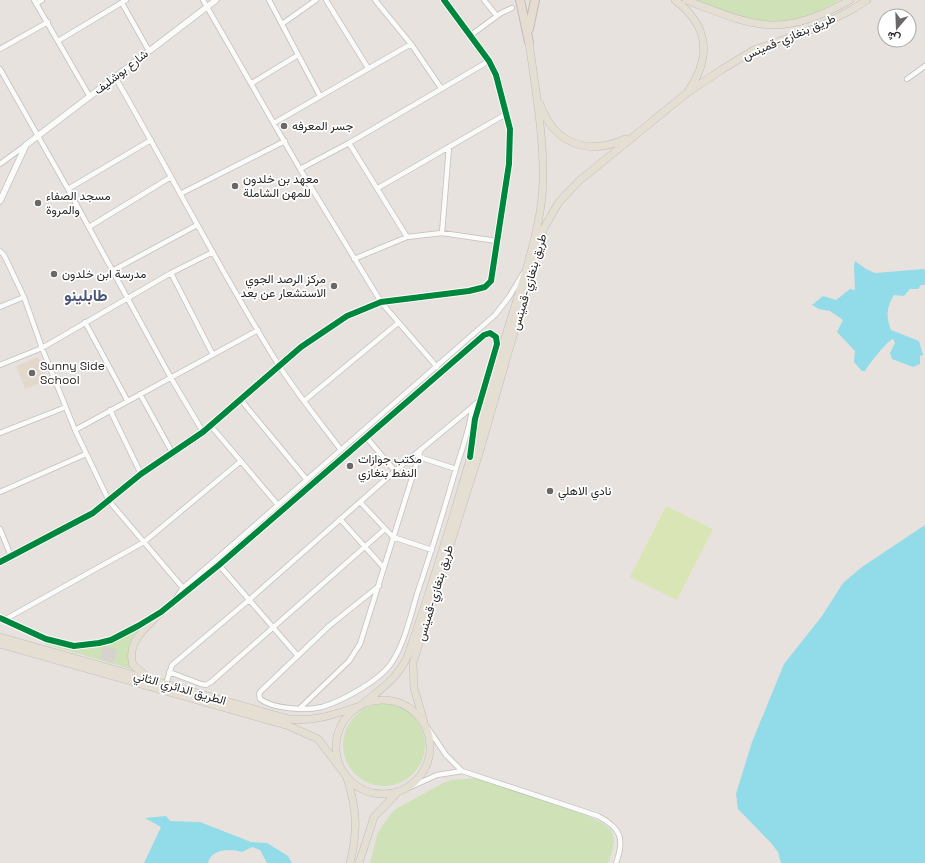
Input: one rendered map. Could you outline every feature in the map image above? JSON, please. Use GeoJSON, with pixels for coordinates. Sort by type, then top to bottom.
{"type":"FeatureCollection","features":[{"type":"Feature","properties":{"kind":"highway"},"geometry":{"type":"LineString","coordinates":[[520,0],[529,42]]}},
{"type":"Feature","properties":{"kind":"highway"},"geometry":{"type":"LineString","coordinates":[[529,42],[529,23],[535,0]]}},
{"type":"Feature","properties":{"kind":"main road"},"geometry":{"type":"LineString","coordinates":[[675,0],[695,20],[700,28],[704,45],[701,66],[687,93]]}},
{"type":"Feature","properties":{"kind":"main road"},"geometry":{"type":"LineString","coordinates":[[686,0],[748,23],[772,26],[808,20],[850,0]]}},
{"type":"Feature","properties":{"kind":"main road","name":"طريق بنغازي-قمينس"},"geometry":{"type":"LineString","coordinates":[[425,724],[414,688],[413,663],[480,447],[544,228],[555,208],[568,190],[687,93],[721,70],[754,50],[816,28],[867,0]]}},
{"type":"Feature","properties":{"kind":"main road"},"geometry":{"type":"LineString","coordinates":[[362,705],[386,699],[397,702],[412,710],[425,724],[431,746],[427,766],[416,782],[408,788],[387,794],[372,793],[355,785],[347,778],[341,769],[336,749],[339,728],[351,712],[362,705],[392,680],[406,659],[470,458],[525,271],[537,221],[543,181],[537,94],[529,42]]}},
{"type":"Feature","properties":{"kind":"main road"},"geometry":{"type":"LineString","coordinates":[[537,94],[543,113],[551,126],[564,138],[580,145],[596,148],[612,145],[636,134]]}},
{"type":"Feature","properties":{"kind":"main road"},"geometry":{"type":"LineString","coordinates":[[158,681],[137,670],[132,662],[132,655],[134,641],[161,612]]}},
{"type":"Feature","properties":{"kind":"main road","name":"الطريق الدائري الثاني"},"geometry":{"type":"LineString","coordinates":[[0,637],[67,659],[302,730],[323,744],[341,769]]}},
{"type":"Feature","properties":{"kind":"main road","name":"الطريق الدائري الثاني"},"geometry":{"type":"LineString","coordinates":[[0,644],[158,681],[289,719],[301,720],[328,716],[362,705]]}},
{"type":"Feature","properties":{"kind":"main road"},"geometry":{"type":"LineString","coordinates":[[347,778],[355,805],[357,824],[350,863]]}},
{"type":"Feature","properties":{"kind":"main road"},"geometry":{"type":"LineString","coordinates":[[359,863],[374,817],[398,792]]}},
{"type":"Feature","properties":{"kind":"street"},"geometry":{"type":"LineString","coordinates":[[42,0],[35,2],[48,22],[90,97]]}},
{"type":"Feature","properties":{"kind":"street"},"geometry":{"type":"LineString","coordinates":[[58,41],[126,0]]}},
{"type":"Feature","properties":{"kind":"street"},"geometry":{"type":"LineString","coordinates":[[203,0],[300,169],[381,302],[440,372]]}},
{"type":"Feature","properties":{"kind":"street","name":"شارع بوشليف"},"geometry":{"type":"LineString","coordinates":[[26,145],[216,0]]}},
{"type":"Feature","properties":{"kind":"street"},"geometry":{"type":"LineString","coordinates":[[269,0],[320,96]]}},
{"type":"Feature","properties":{"kind":"street"},"geometry":{"type":"LineString","coordinates":[[282,24],[316,0]]}},
{"type":"Feature","properties":{"kind":"street"},"geometry":{"type":"LineString","coordinates":[[326,0],[368,68]]}},
{"type":"Feature","properties":{"kind":"street"},"geometry":{"type":"LineString","coordinates":[[375,0],[411,44],[441,88]]}},
{"type":"Feature","properties":{"kind":"street"},"geometry":{"type":"LineString","coordinates":[[0,562],[80,520],[108,501],[141,474],[173,454],[211,426],[301,347],[346,316],[381,302],[461,292],[484,287],[491,281],[511,148],[510,129],[496,76],[489,61],[444,0]]}},
{"type":"Feature","properties":{"kind":"street"},"geometry":{"type":"LineString","coordinates":[[484,0],[497,16]]}},
{"type":"Feature","properties":{"kind":"street"},"geometry":{"type":"LineString","coordinates":[[122,3],[149,51]]}},
{"type":"Feature","properties":{"kind":"street"},"geometry":{"type":"LineString","coordinates":[[471,35],[497,16],[512,8]]}},
{"type":"Feature","properties":{"kind":"street"},"geometry":{"type":"LineString","coordinates":[[0,49],[48,22]]}},
{"type":"Feature","properties":{"kind":"street"},"geometry":{"type":"LineString","coordinates":[[274,122],[411,44]]}},
{"type":"Feature","properties":{"kind":"street"},"geometry":{"type":"LineString","coordinates":[[252,83],[298,55]]}},
{"type":"Feature","properties":{"kind":"street"},"geometry":{"type":"LineString","coordinates":[[300,169],[349,143],[489,61]]}},
{"type":"Feature","properties":{"kind":"street"},"geometry":{"type":"LineString","coordinates":[[907,79],[925,66]]}},
{"type":"Feature","properties":{"kind":"street"},"geometry":{"type":"LineString","coordinates":[[0,69],[68,189],[171,378],[203,432]]}},
{"type":"Feature","properties":{"kind":"street"},"geometry":{"type":"LineString","coordinates":[[115,77],[197,225],[279,365],[341,450]]}},
{"type":"Feature","properties":{"kind":"street"},"geometry":{"type":"LineString","coordinates":[[378,188],[506,114]]}},
{"type":"Feature","properties":{"kind":"street"},"geometry":{"type":"LineString","coordinates":[[68,189],[151,140]]}},
{"type":"Feature","properties":{"kind":"street"},"geometry":{"type":"LineString","coordinates":[[180,194],[285,141]]}},
{"type":"Feature","properties":{"kind":"street"},"geometry":{"type":"LineString","coordinates":[[349,143],[407,237]]}},
{"type":"Feature","properties":{"kind":"street"},"geometry":{"type":"LineString","coordinates":[[0,164],[26,145]]}},
{"type":"Feature","properties":{"kind":"street"},"geometry":{"type":"LineString","coordinates":[[0,201],[26,145]]}},
{"type":"Feature","properties":{"kind":"street"},"geometry":{"type":"LineString","coordinates":[[442,233],[449,147]]}},
{"type":"Feature","properties":{"kind":"street"},"geometry":{"type":"LineString","coordinates":[[89,227],[171,177]]}},
{"type":"Feature","properties":{"kind":"street"},"geometry":{"type":"LineString","coordinates":[[112,271],[197,225]]}},
{"type":"Feature","properties":{"kind":"street"},"geometry":{"type":"LineString","coordinates":[[354,259],[407,237],[442,233],[497,241]]}},
{"type":"Feature","properties":{"kind":"street"},"geometry":{"type":"LineString","coordinates":[[0,251],[4,255],[24,297],[42,348],[75,430],[108,501],[183,588]]}},
{"type":"Feature","properties":{"kind":"street"},"geometry":{"type":"LineString","coordinates":[[0,365],[42,348],[171,273],[213,252]]}},
{"type":"Feature","properties":{"kind":"street"},"geometry":{"type":"LineString","coordinates":[[176,599],[183,588],[256,523],[495,315],[509,297],[525,271]]}},
{"type":"Feature","properties":{"kind":"street"},"geometry":{"type":"LineString","coordinates":[[171,273],[212,353]]}},
{"type":"Feature","properties":{"kind":"street"},"geometry":{"type":"LineString","coordinates":[[0,308],[24,297]]}},
{"type":"Feature","properties":{"kind":"street"},"geometry":{"type":"LineString","coordinates":[[85,322],[127,400]]}},
{"type":"Feature","properties":{"kind":"street"},"geometry":{"type":"LineString","coordinates":[[304,401],[398,323]]}},
{"type":"Feature","properties":{"kind":"street"},"geometry":{"type":"LineString","coordinates":[[75,430],[127,400],[171,378],[212,353],[258,330]]}},
{"type":"Feature","properties":{"kind":"street"},"geometry":{"type":"LineString","coordinates":[[2,619],[53,641],[74,646],[86,646],[111,640],[161,612],[220,565],[484,335],[494,335],[497,344],[480,399],[472,435],[470,458]]}},
{"type":"Feature","properties":{"kind":"street"},"geometry":{"type":"LineString","coordinates":[[140,394],[173,454]]}},
{"type":"Feature","properties":{"kind":"street"},"geometry":{"type":"LineString","coordinates":[[166,684],[172,665],[249,600],[394,471],[472,408],[480,399]]}},
{"type":"Feature","properties":{"kind":"street"},"geometry":{"type":"LineString","coordinates":[[241,400],[307,480]]}},
{"type":"Feature","properties":{"kind":"street"},"geometry":{"type":"LineString","coordinates":[[0,433],[66,407]]}},
{"type":"Feature","properties":{"kind":"street"},"geometry":{"type":"LineString","coordinates":[[379,586],[329,626],[261,690],[259,696],[264,702],[299,709],[321,707],[334,702],[373,680],[385,671],[392,663],[408,622],[432,550],[472,408]]}},
{"type":"Feature","properties":{"kind":"street"},"geometry":{"type":"LineString","coordinates":[[110,410],[141,474]]}},
{"type":"Feature","properties":{"kind":"street"},"geometry":{"type":"LineString","coordinates":[[211,426],[278,505]]}},
{"type":"Feature","properties":{"kind":"street"},"geometry":{"type":"LineString","coordinates":[[366,437],[394,471]]}},
{"type":"Feature","properties":{"kind":"street"},"geometry":{"type":"LineString","coordinates":[[299,709],[344,666],[355,653],[364,636],[421,449]]}},
{"type":"Feature","properties":{"kind":"street"},"geometry":{"type":"LineString","coordinates":[[0,492],[86,454]]}},
{"type":"Feature","properties":{"kind":"street"},"geometry":{"type":"LineString","coordinates":[[419,457],[456,469]]}},
{"type":"Feature","properties":{"kind":"street"},"geometry":{"type":"LineString","coordinates":[[2,619],[144,542],[241,461]]}},
{"type":"Feature","properties":{"kind":"street"},"geometry":{"type":"LineString","coordinates":[[360,502],[393,537],[432,550]]}},
{"type":"Feature","properties":{"kind":"street"},"geometry":{"type":"LineString","coordinates":[[266,515],[271,520]]}},
{"type":"Feature","properties":{"kind":"street"},"geometry":{"type":"LineString","coordinates":[[340,519],[384,568]]}},
{"type":"Feature","properties":{"kind":"street"},"geometry":{"type":"LineString","coordinates":[[256,523],[260,529]]}},
{"type":"Feature","properties":{"kind":"street"},"geometry":{"type":"LineString","coordinates":[[0,529],[11,556]]}},
{"type":"Feature","properties":{"kind":"street"},"geometry":{"type":"LineString","coordinates":[[169,672],[200,684],[209,683],[385,529]]}},
{"type":"Feature","properties":{"kind":"street"},"geometry":{"type":"LineString","coordinates":[[220,565],[297,655]]}},
{"type":"Feature","properties":{"kind":"street"},"geometry":{"type":"LineString","coordinates":[[425,724],[446,755],[462,771],[605,819],[616,827],[621,837],[621,846],[616,863]]}},
{"type":"Feature","properties":{"kind":"street"},"geometry":{"type":"LineString","coordinates":[[408,788],[436,775],[462,771]]}},
{"type":"Feature","properties":{"kind":"shaded area","name":"Sunny Side School"},"geometry":{"type":"Polygon","coordinates":[[[38,357],[48,380],[25,389],[16,366],[38,357]]]}},
{"type":"Feature","properties":{"kind":"shaded area"},"geometry":{"type":"Polygon","coordinates":[[[104,646],[117,650],[114,663],[100,659],[104,646]]]}},
{"type":"Feature","properties":{"kind":"green space"},"geometry":{"type":"Polygon","coordinates":[[[697,0],[840,0],[802,18],[789,22],[765,23],[730,13],[697,0]]]}},
{"type":"Feature","properties":{"kind":"green space"},"geometry":{"type":"Polygon","coordinates":[[[666,506],[713,529],[677,600],[630,577],[666,506]]]}},
{"type":"Feature","properties":{"kind":"green space"},"geometry":{"type":"Polygon","coordinates":[[[138,628],[130,642],[128,653],[131,669],[45,644],[46,641],[73,647],[94,646],[114,640],[138,628]]]}},
{"type":"Feature","properties":{"kind":"green space"},"geometry":{"type":"Polygon","coordinates":[[[384,704],[400,707],[413,716],[422,729],[425,745],[422,761],[413,774],[400,783],[384,786],[368,783],[355,774],[346,761],[343,745],[346,729],[355,716],[368,707],[384,704]]]}},
{"type":"Feature","properties":{"kind":"green space"},"geometry":{"type":"Polygon","coordinates":[[[477,778],[585,815],[603,823],[612,832],[614,838],[614,845],[608,863],[370,863],[378,832],[394,810],[443,783],[451,780],[477,778]]]}},
{"type":"Feature","properties":{"kind":"water"},"geometry":{"type":"Polygon","coordinates":[[[855,261],[866,269],[875,273],[925,270],[925,285],[921,285],[918,289],[910,289],[904,296],[894,295],[888,308],[888,321],[891,330],[919,341],[923,355],[920,356],[920,364],[913,367],[892,359],[890,353],[895,343],[893,339],[874,358],[865,371],[862,371],[854,362],[855,351],[837,332],[843,320],[830,311],[819,309],[812,305],[823,296],[836,300],[850,289],[855,290],[855,261]]]}},
{"type":"Feature","properties":{"kind":"water"},"geometry":{"type":"Polygon","coordinates":[[[925,525],[925,863],[781,863],[778,852],[772,844],[738,809],[736,794],[752,742],[784,664],[822,616],[843,583],[862,567],[925,525]]]}},
{"type":"Feature","properties":{"kind":"water"},"geometry":{"type":"Polygon","coordinates":[[[166,816],[170,821],[200,822],[251,842],[267,843],[288,856],[292,863],[267,863],[260,850],[252,847],[242,852],[227,850],[217,852],[210,858],[208,863],[144,863],[161,827],[145,818],[166,816]]]}},
{"type":"Feature","properties":{"kind":"cycle path"},"geometry":{"type":"LineString","coordinates":[[0,562],[93,513],[141,474],[203,432],[301,347],[347,316],[381,302],[469,291],[485,287],[491,281],[509,164],[510,129],[496,75],[489,61],[444,0]]}},
{"type":"Feature","properties":{"kind":"cycle path"},"geometry":{"type":"LineString","coordinates":[[0,618],[46,639],[74,646],[111,640],[138,626],[161,612],[219,565],[484,335],[490,333],[496,337],[497,344],[475,419],[470,457]]}},
{"type":"Feature","properties":{"kind":"place","name":"جسر المعرفه"},"geometry":{"type":"Point","coordinates":[284,126]}},
{"type":"Feature","properties":{"kind":"place","name":"معهد بن خلدون للمهن الشاملة"},"geometry":{"type":"Point","coordinates":[235,186]}},
{"type":"Feature","properties":{"kind":"place","name":"مسجد الصفاء والمروة"},"geometry":{"type":"Point","coordinates":[38,203]}},
{"type":"Feature","properties":{"kind":"place","name":"مدرسة ابن خلدون"},"geometry":{"type":"Point","coordinates":[54,274]}},
{"type":"Feature","properties":{"kind":"place","name":"مركز الرصد الجوي الاستشعار عن بعد"},"geometry":{"type":"Point","coordinates":[334,286]}},
{"type":"Feature","properties":{"kind":"place","name":"Sunny Side School"},"geometry":{"type":"Point","coordinates":[32,373]}},
{"type":"Feature","properties":{"kind":"place","name":"مكتب جوازات النفط بنغازي"},"geometry":{"type":"Point","coordinates":[350,466]}},
{"type":"Feature","properties":{"kind":"place","name":"نادي الاهلي"},"geometry":{"type":"Point","coordinates":[550,491]}},
{"type":"Feature","properties":{"kind":"district","name":"طابلينو"},"geometry":{"type":"Point","coordinates":[86,295]}}]}
